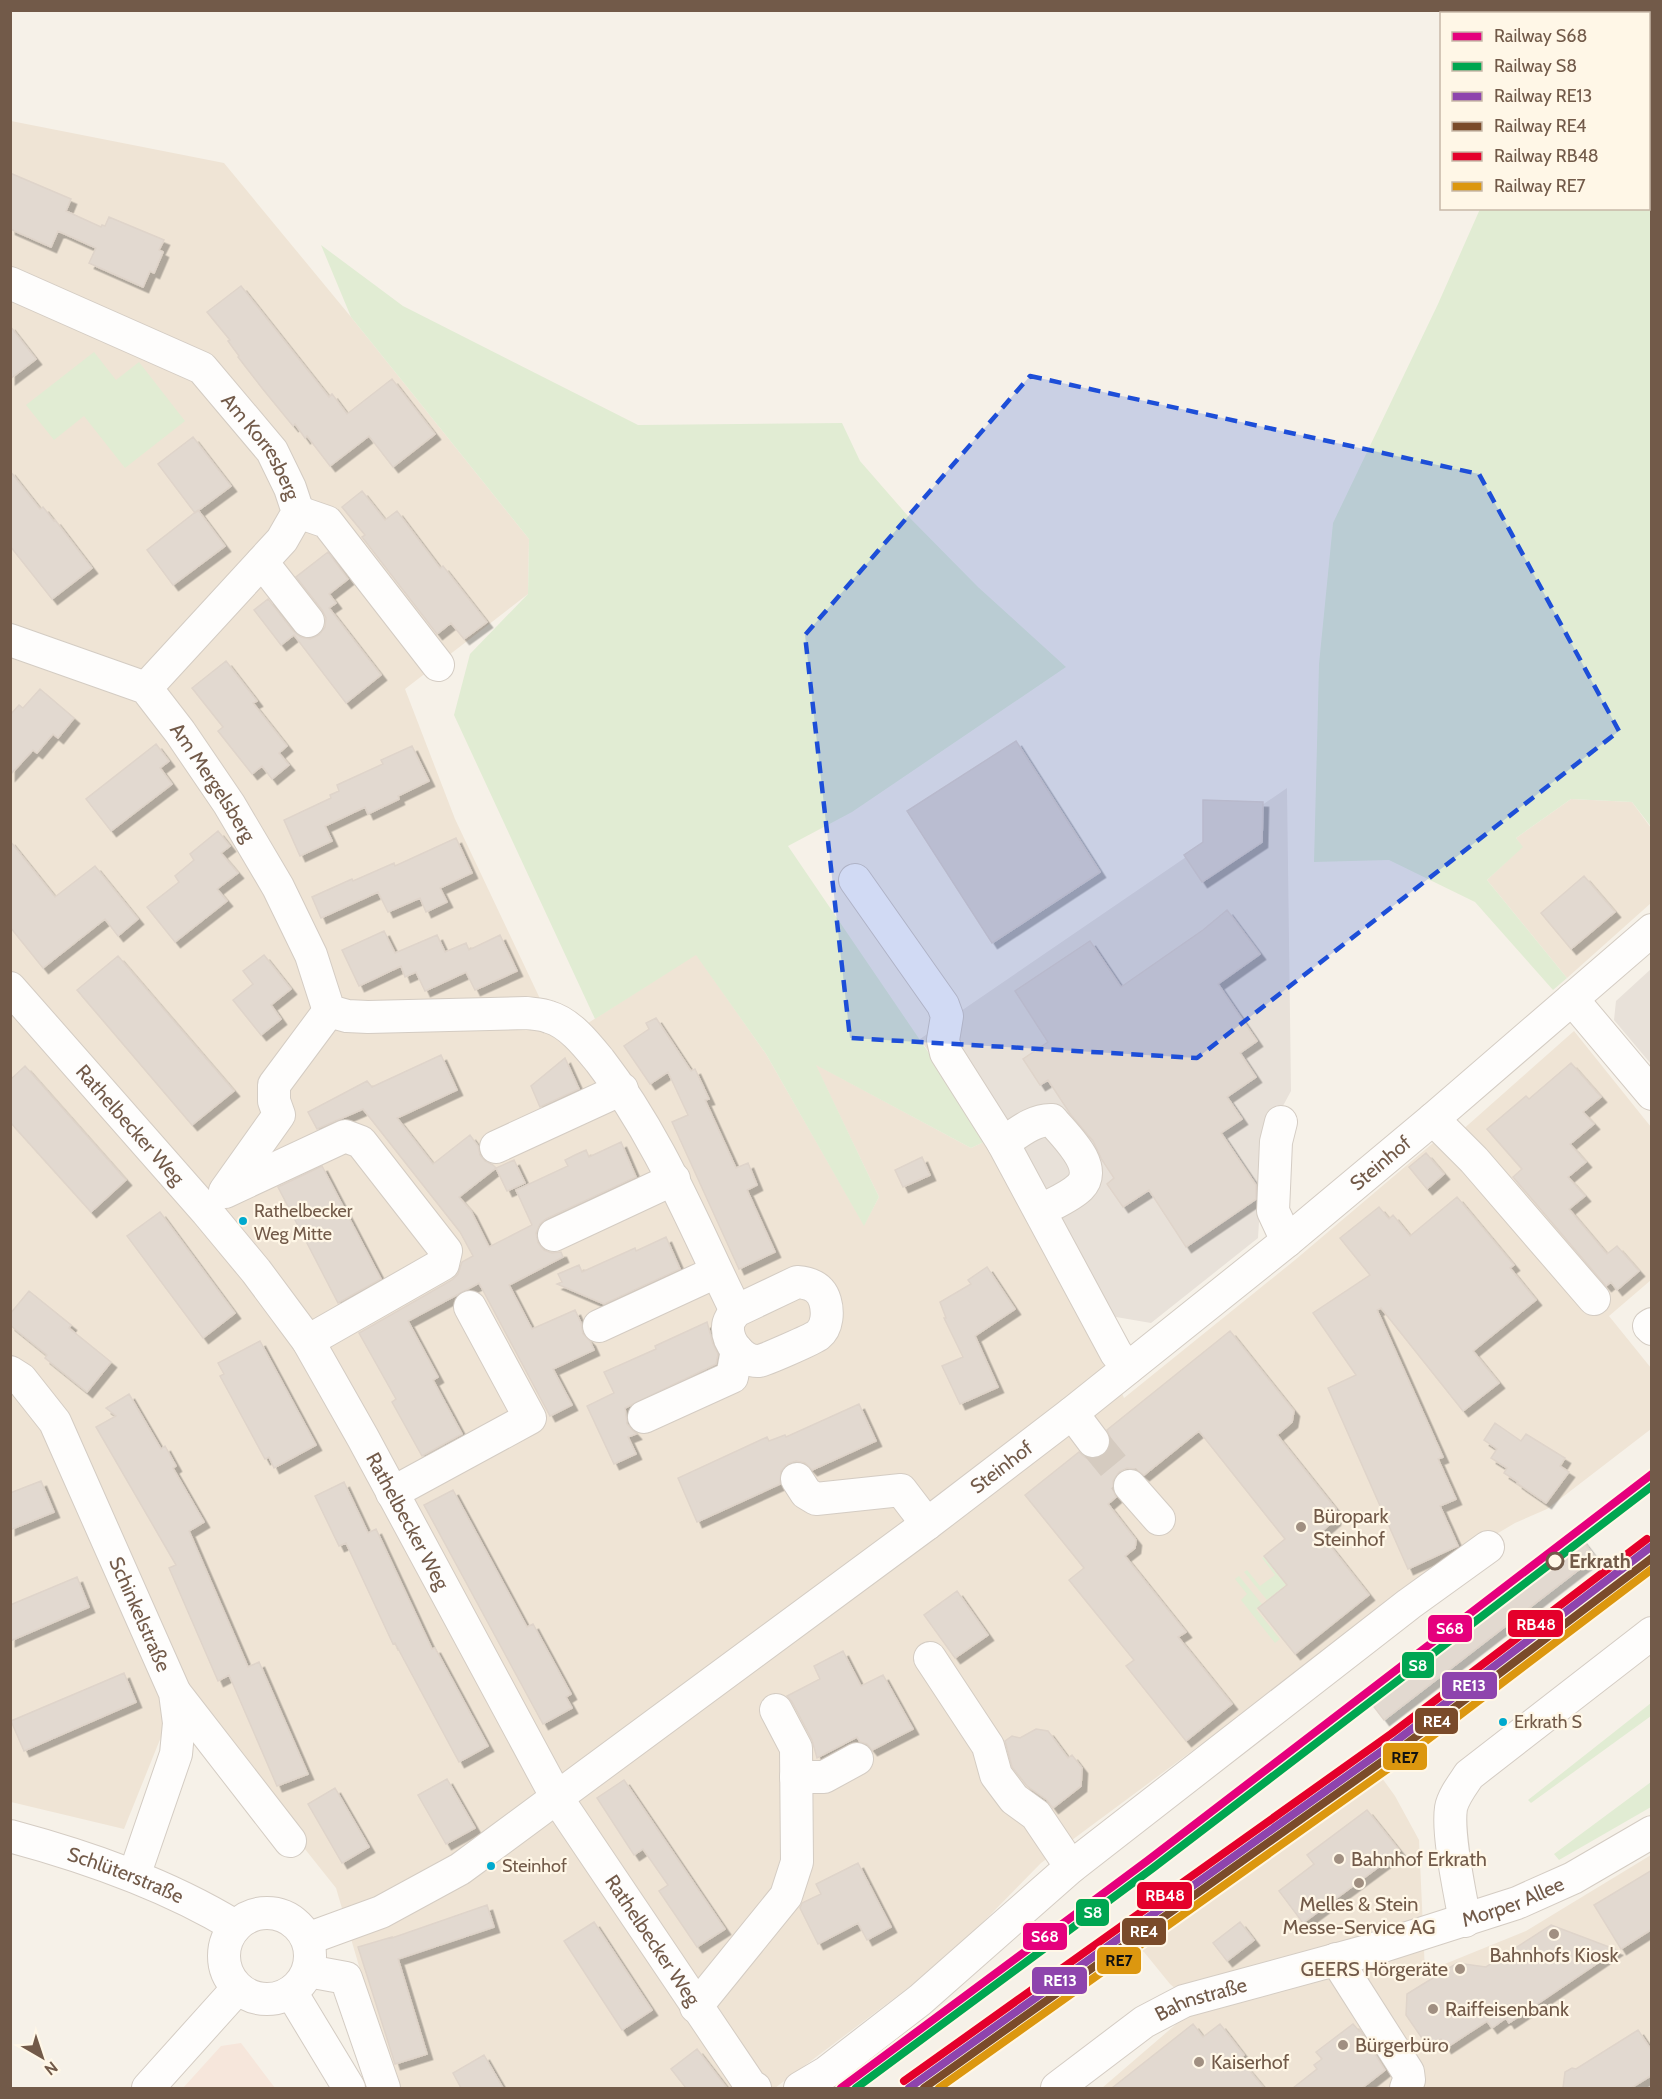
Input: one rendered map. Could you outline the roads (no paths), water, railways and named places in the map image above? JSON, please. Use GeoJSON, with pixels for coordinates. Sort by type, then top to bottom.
{"type":"FeatureCollection","features":[{"type":"Feature","properties":{"kind":"street","name":"Am Korresberg"},"geometry":{"type":"LineString","coordinates":[[10,283],[202,368],[272,451],[290,488],[298,512],[282,540],[146,688]]}},
{"type":"Feature","properties":{"kind":"street"},"geometry":{"type":"LineString","coordinates":[[298,512],[327,522],[438,665]]}},
{"type":"Feature","properties":{"kind":"street"},"geometry":{"type":"LineString","coordinates":[[262,562],[308,621]]}},
{"type":"Feature","properties":{"kind":"street"},"geometry":{"type":"LineString","coordinates":[[10,640],[146,688]]}},
{"type":"Feature","properties":{"kind":"street","name":"Am Mergelsberg"},"geometry":{"type":"LineString","coordinates":[[146,688],[180,732],[229,804],[278,887],[310,955],[329,1011]]}},
{"type":"Feature","properties":{"kind":"street"},"geometry":{"type":"LineString","coordinates":[[855,880],[943,1005],[947,1016],[943,1040],[946,1053],[1003,1143],[1116,1353],[1128,1368]]}},
{"type":"Feature","properties":{"kind":"street","name":"Steinhof"},"geometry":{"type":"LineString","coordinates":[[307,1939],[381,1912],[460,1869],[927,1524],[1072,1413],[1287,1241],[1433,1119],[1652,930]]}},
{"type":"Feature","properties":{"kind":"street","name":"Rathelbecker Weg"},"geometry":{"type":"LineString","coordinates":[[10,988],[216,1202],[256,1271],[308,1341],[556,1798],[696,2007],[751,2086],[755,2088]]}},
{"type":"Feature","properties":{"kind":"street"},"geometry":{"type":"LineString","coordinates":[[1572,999],[1652,1094]]}},
{"type":"Feature","properties":{"kind":"street"},"geometry":{"type":"LineString","coordinates":[[216,1202],[279,1115],[274,1101],[274,1085],[329,1011],[347,1016],[368,1017],[526,1013],[550,1017],[569,1028],[586,1043],[622,1089],[674,1179],[736,1311]]}},
{"type":"Feature","properties":{"kind":"street"},"geometry":{"type":"LineString","coordinates":[[496,1147],[622,1089]]}},
{"type":"Feature","properties":{"kind":"street"},"geometry":{"type":"LineString","coordinates":[[1433,1119],[1474,1160],[1594,1299]]}},
{"type":"Feature","properties":{"kind":"street"},"geometry":{"type":"LineString","coordinates":[[1003,1143],[1035,1123],[1052,1120],[1084,1160],[1086,1176],[1080,1186],[1040,1211]]}},
{"type":"Feature","properties":{"kind":"street"},"geometry":{"type":"LineString","coordinates":[[1281,1122],[1276,1142],[1274,1211],[1287,1241]]}},
{"type":"Feature","properties":{"kind":"street"},"geometry":{"type":"LineString","coordinates":[[216,1202],[345,1136],[361,1142],[446,1251],[443,1264],[308,1341]]}},
{"type":"Feature","properties":{"kind":"street"},"geometry":{"type":"LineString","coordinates":[[554,1235],[674,1179]]}},
{"type":"Feature","properties":{"kind":"street"},"geometry":{"type":"LineString","coordinates":[[599,1326],[716,1272]]}},
{"type":"Feature","properties":{"kind":"street"},"geometry":{"type":"LineString","coordinates":[[797,1282],[808,1282],[817,1288],[825,1298],[827,1311],[826,1322],[819,1335],[760,1361],[749,1359],[737,1350],[730,1340],[729,1320],[736,1311],[797,1282]]}},
{"type":"Feature","properties":{"kind":"street"},"geometry":{"type":"LineString","coordinates":[[392,1493],[530,1418],[470,1307]]}},
{"type":"Feature","properties":{"kind":"street"},"geometry":{"type":"LineString","coordinates":[[1652,1324],[1649,1326],[1652,1329]]}},
{"type":"Feature","properties":{"kind":"street"},"geometry":{"type":"LineString","coordinates":[[644,1417],[732,1377],[737,1350]]}},
{"type":"Feature","properties":{"kind":"street","name":"Schinkelstraße"},"geometry":{"type":"LineString","coordinates":[[10,1372],[21,1379],[55,1422],[175,1693],[179,1723],[176,1754],[134,1876]]}},
{"type":"Feature","properties":{"kind":"street"},"geometry":{"type":"LineString","coordinates":[[1072,1413],[1093,1441]]}},
{"type":"Feature","properties":{"kind":"street"},"geometry":{"type":"LineString","coordinates":[[797,1479],[806,1493],[816,1499],[901,1490],[927,1524]]}},
{"type":"Feature","properties":{"kind":"street"},"geometry":{"type":"LineString","coordinates":[[1130,1486],[1159,1519]]}},
{"type":"Feature","properties":{"kind":"street"},"geometry":{"type":"LineString","coordinates":[[800,2088],[827,2072],[920,2000],[1066,1871],[1409,1604],[1488,1547]]}},
{"type":"Feature","properties":{"kind":"street"},"geometry":{"type":"LineString","coordinates":[[1465,1921],[1452,1835],[1451,1807],[1464,1782],[1469,1775],[1515,1738],[1652,1633]]}},
{"type":"Feature","properties":{"kind":"street"},"geometry":{"type":"LineString","coordinates":[[930,1658],[988,1746],[996,1775],[1014,1800],[1036,1815],[1066,1871]]}},
{"type":"Feature","properties":{"kind":"street"},"geometry":{"type":"LineString","coordinates":[[175,1693],[290,1841]]}},
{"type":"Feature","properties":{"kind":"street"},"geometry":{"type":"LineString","coordinates":[[696,2007],[786,1896],[797,1862],[796,1748],[776,1710]]}},
{"type":"Feature","properties":{"kind":"street"},"geometry":{"type":"LineString","coordinates":[[796,1778],[824,1777],[857,1759]]}},
{"type":"Feature","properties":{"kind":"street","name":"Morper Allee"},"geometry":{"type":"LineString","coordinates":[[1350,1956],[1517,1904],[1573,1878],[1652,1832]]}},
{"type":"Feature","properties":{"kind":"street","name":"Schlüterstraße"},"geometry":{"type":"LineString","coordinates":[[10,1836],[134,1876],[202,1906],[235,1926]]}},
{"type":"Feature","properties":{"kind":"street"},"geometry":{"type":"LineString","coordinates":[[349,2088],[300,1982],[310,1955],[307,1939],[299,1927],[288,1918],[274,1913],[253,1915],[235,1926],[224,1946],[222,1959],[226,1976],[237,1989],[249,1996],[264,2000],[278,1998],[300,1982],[346,1978],[384,2088]]}},
{"type":"Feature","properties":{"kind":"street"},"geometry":{"type":"LineString","coordinates":[[1350,1956],[1408,2072],[1409,2080],[1406,2088]]}},
{"type":"Feature","properties":{"kind":"street","name":"Bahnstraße"},"geometry":{"type":"LineString","coordinates":[[1057,2088],[1144,2022],[1172,1996],[1350,1956]]}},
{"type":"Feature","properties":{"kind":"street"},"geometry":{"type":"LineString","coordinates":[[148,2088],[237,1989]]}},
{"type":"Feature","properties":{"kind":"tunnel"},"geometry":{"type":"LineString","coordinates":[[1093,1441],[1130,1486]]}},
{"type":"Feature","properties":{"kind":"rail line","name":"S68"},"geometry":{"type":"LineString","coordinates":[[841,2088],[1147,1861],[1652,1474]]}},
{"type":"Feature","properties":{"kind":"rail line","name":"S8"},"geometry":{"type":"LineString","coordinates":[[856,2088],[1153,1868],[1652,1486]]}},
{"type":"Feature","properties":{"kind":"rail line","name":"RB48"},"geometry":{"type":"LineString","coordinates":[[904,2081],[1391,1734],[1647,1539]]}},
{"type":"Feature","properties":{"kind":"rail line","name":"RE13"},"geometry":{"type":"LineString","coordinates":[[909,2088],[1396,1741],[1652,1546]]}},
{"type":"Feature","properties":{"kind":"rail line","name":"RE4"},"geometry":{"type":"LineString","coordinates":[[924,2088],[1401,1748],[1652,1558]]}},
{"type":"Feature","properties":{"kind":"rail line","name":"RE7"},"geometry":{"type":"LineString","coordinates":[[939,2088],[1406,1756],[1652,1569]]}},
{"type":"Feature","properties":{"kind":"place","name":"Rathelbecker Weg Mitte"},"geometry":{"type":"Point","coordinates":[243,1221]}},
{"type":"Feature","properties":{"kind":"place","name":"Büropark Steinhof"},"geometry":{"type":"Point","coordinates":[1301,1527]}},
{"type":"Feature","properties":{"kind":"place","name":"Erkrath"},"geometry":{"type":"Point","coordinates":[1555,1561]}},
{"type":"Feature","properties":{"kind":"place","name":"Erkrath S"},"geometry":{"type":"Point","coordinates":[1503,1722]}},
{"type":"Feature","properties":{"kind":"place","name":"Bahnhof Erkrath"},"geometry":{"type":"Point","coordinates":[1339,1859]}},
{"type":"Feature","properties":{"kind":"place","name":"Steinhof"},"geometry":{"type":"Point","coordinates":[491,1866]}},
{"type":"Feature","properties":{"kind":"place","name":"Melles & Stein Messe-Service AG"},"geometry":{"type":"Point","coordinates":[1359,1883]}},
{"type":"Feature","properties":{"kind":"place","name":"Bahnhofs Kiosk"},"geometry":{"type":"Point","coordinates":[1554,1934]}},
{"type":"Feature","properties":{"kind":"place","name":"GEERS Hörgeräte"},"geometry":{"type":"Point","coordinates":[1460,1969]}},
{"type":"Feature","properties":{"kind":"place","name":"Raiffeisenbank"},"geometry":{"type":"Point","coordinates":[1433,2009]}},
{"type":"Feature","properties":{"kind":"place","name":"Bürgerbüro"},"geometry":{"type":"Point","coordinates":[1343,2045]}},
{"type":"Feature","properties":{"kind":"place","name":"Kaiserhof"},"geometry":{"type":"Point","coordinates":[1199,2062]}}]}
